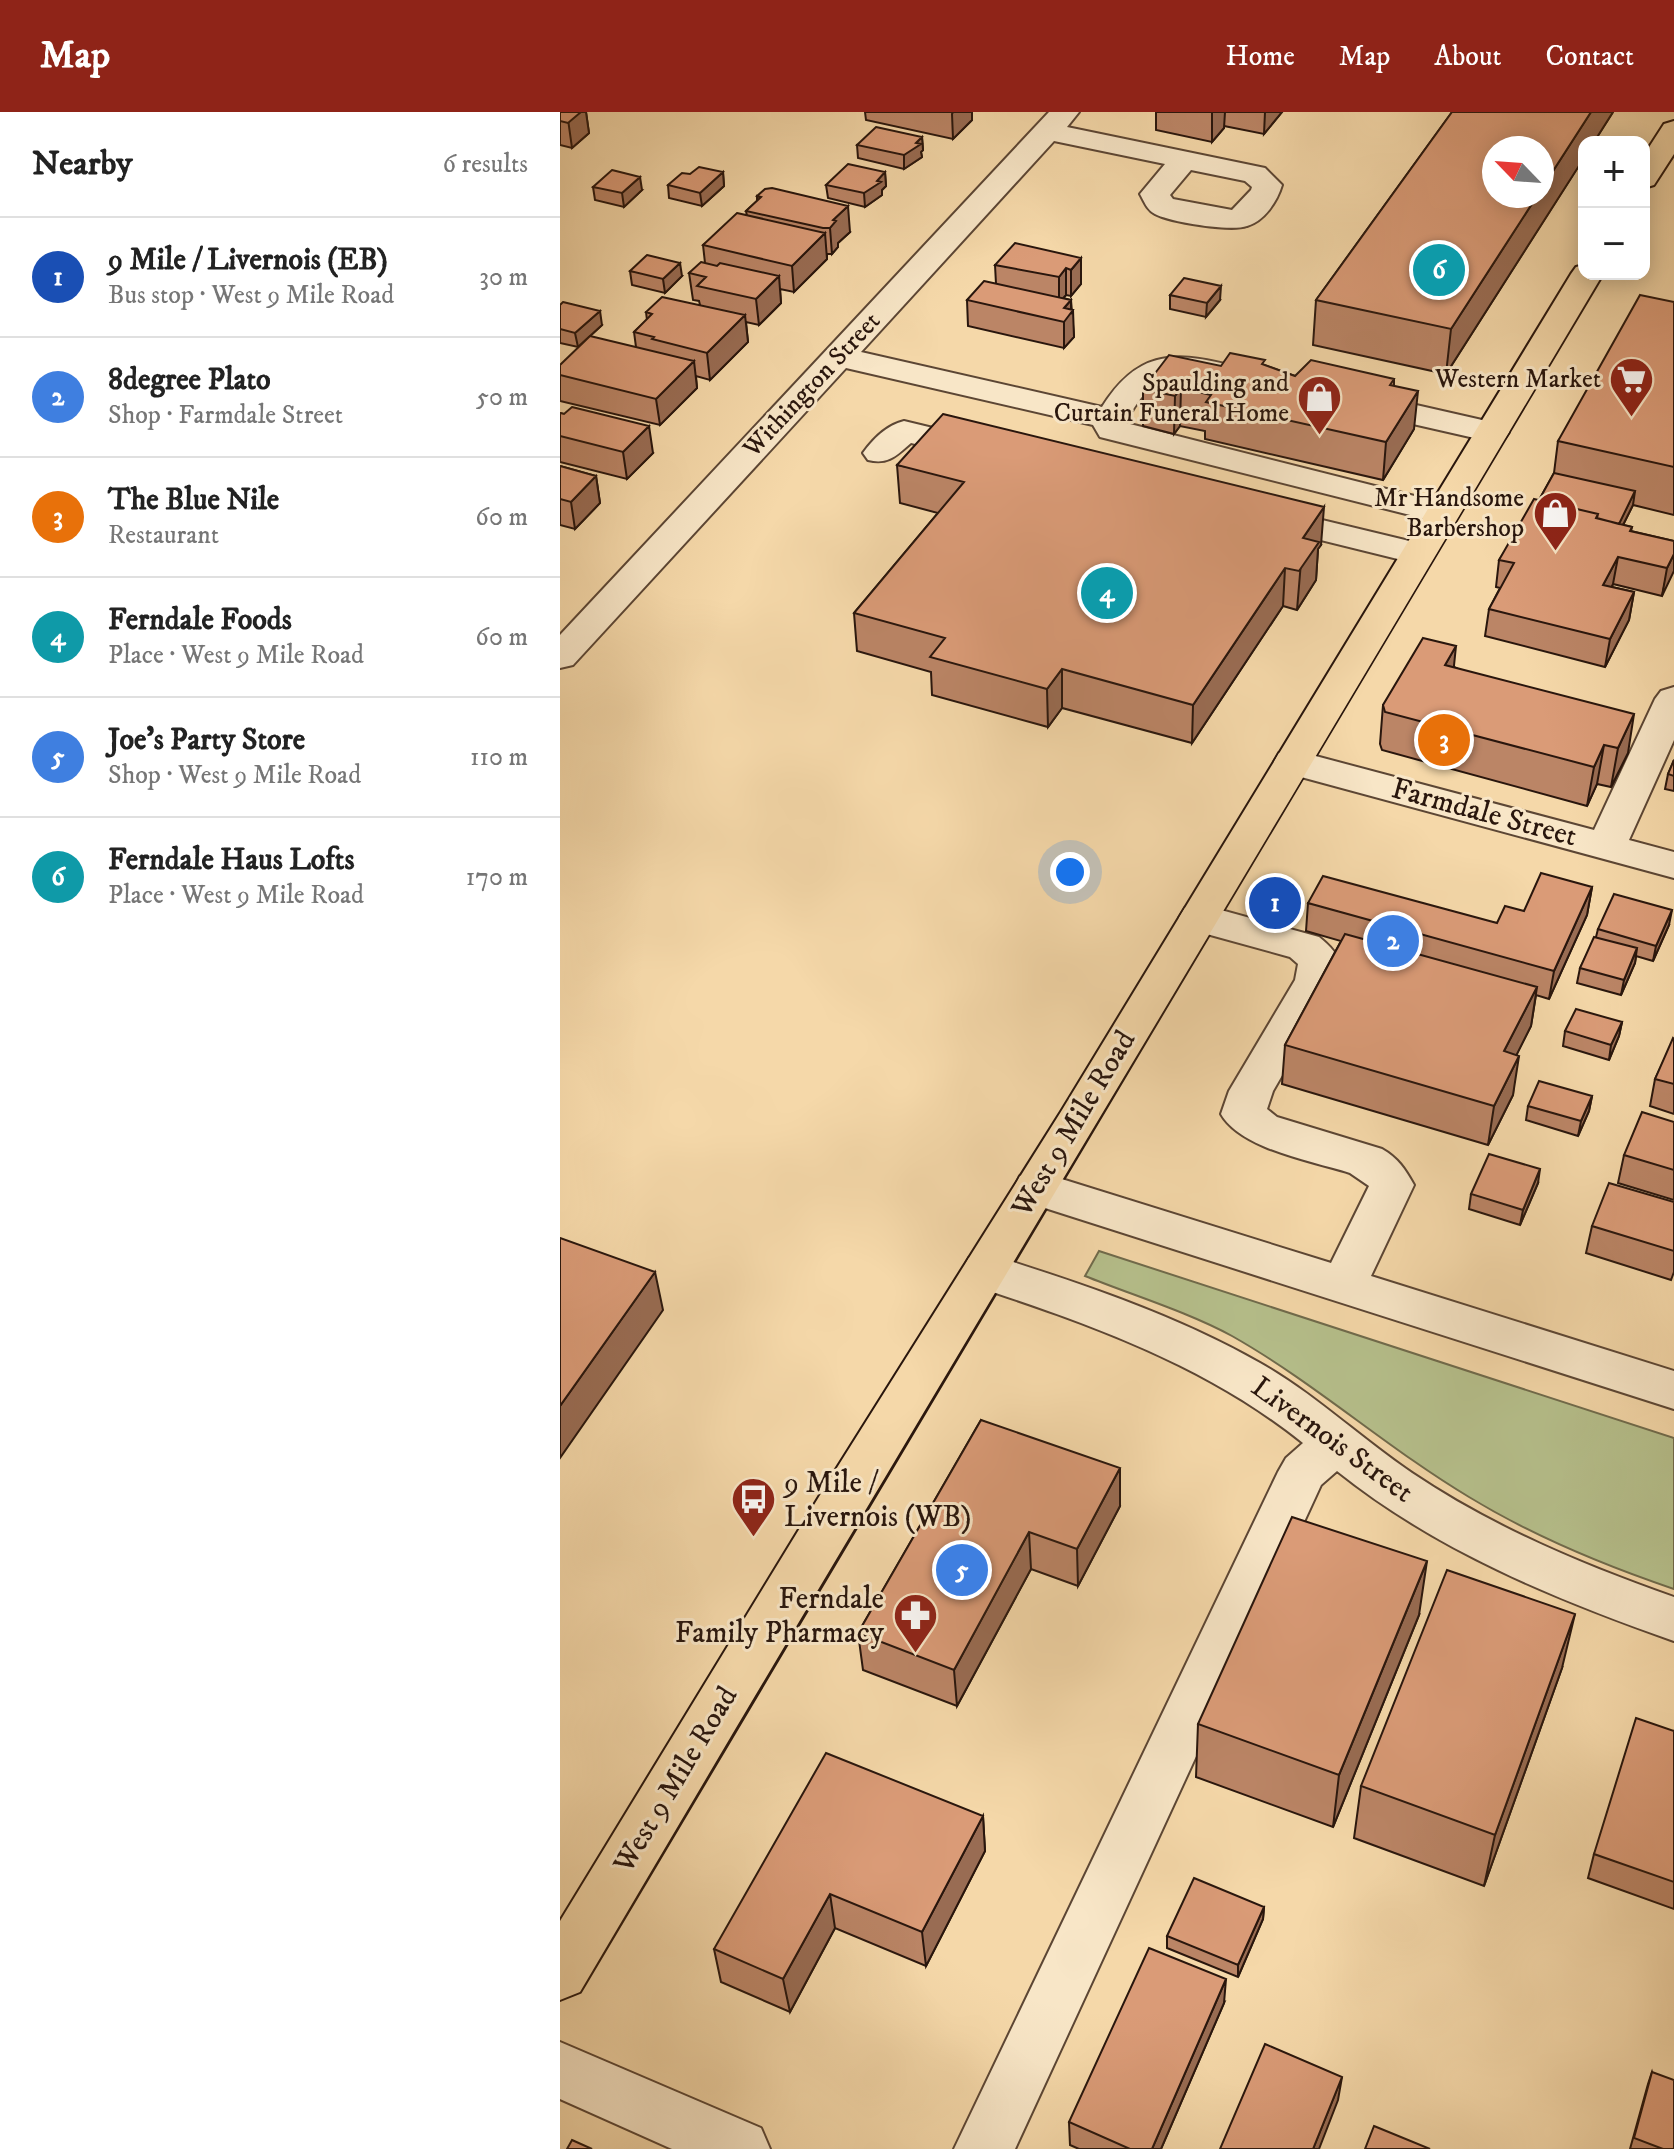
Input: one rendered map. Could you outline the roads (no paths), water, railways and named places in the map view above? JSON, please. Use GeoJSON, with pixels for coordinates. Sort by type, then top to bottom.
{"type":"FeatureCollection","features":[{"type":"Feature","properties":{"kind":"main road"},"geometry":{"type":"LineString","coordinates":[[1650,169],[1674,130]]}},
{"type":"Feature","properties":{"kind":"main road","name":"West 9 Mile Road"},"geometry":{"type":"LineString","coordinates":[[560,1973],[1583,280]]}},
{"type":"Feature","properties":{"kind":"street"},"geometry":{"type":"LineString","coordinates":[[1056,122],[1184,160]]}},
{"type":"Feature","properties":{"kind":"street","name":"Withington Street"},"geometry":{"type":"LineString","coordinates":[[560,657],[1056,122]]}},
{"type":"Feature","properties":{"kind":"street"},"geometry":{"type":"LineString","coordinates":[[838,356],[1111,419]]}},
{"type":"Feature","properties":{"kind":"street"},"geometry":{"type":"LineString","coordinates":[[1248,378],[1182,364],[1162,365],[1120,399],[1111,419],[1112,430],[1442,513]]}},
{"type":"Feature","properties":{"kind":"street"},"geometry":{"type":"LineString","coordinates":[[1333,396],[1492,432]]}},
{"type":"Feature","properties":{"kind":"street"},"geometry":{"type":"LineString","coordinates":[[880,453],[904,431],[1011,456]]}},
{"type":"Feature","properties":{"kind":"street"},"geometry":{"type":"LineString","coordinates":[[1239,510],[1418,553]]}},
{"type":"Feature","properties":{"kind":"street"},"geometry":{"type":"LineString","coordinates":[[1606,846],[1674,699]]}},
{"type":"Feature","properties":{"kind":"street","name":"Farmdale Street"},"geometry":{"type":"LineString","coordinates":[[1293,762],[1674,865]]}},
{"type":"Feature","properties":{"kind":"street"},"geometry":{"type":"LineString","coordinates":[[1199,918],[1304,947],[1318,958],[1320,969],[1316,980],[1251,1091],[1243,1114],[1261,1128],[1366,1161],[1381,1169],[1392,1185],[1343,1285]]}},
{"type":"Feature","properties":{"kind":"street"},"geometry":{"type":"LineString","coordinates":[[1036,1188],[1674,1390]]}},
{"type":"Feature","properties":{"kind":"street","name":"Livernois Street"},"geometry":{"type":"LineString","coordinates":[[985,1271],[1062,1296],[1149,1330],[1245,1376],[1413,1499],[1496,1547],[1611,1597],[1674,1619]]}},
{"type":"Feature","properties":{"kind":"street"},"geometry":{"type":"LineString","coordinates":[[984,2149],[1303,1472],[1337,1443]]}},
{"type":"Feature","properties":{"kind":"street"},"geometry":{"type":"LineString","coordinates":[[560,2070],[740,2149]]}},
{"type":"Feature","properties":{"kind":"place","name":"Ferndale Haus Lofts"},"geometry":{"type":"Point","coordinates":[1439,270]}},
{"type":"Feature","properties":{"kind":"place","name":"Western Market"},"geometry":{"type":"Point","coordinates":[1632,418]}},
{"type":"Feature","properties":{"kind":"place","name":"Spaulding and Curtain Funeral Home"},"geometry":{"type":"Point","coordinates":[1320,437]}},
{"type":"Feature","properties":{"kind":"place","name":"Mr Handsome Barbershop"},"geometry":{"type":"Point","coordinates":[1555,552]}},
{"type":"Feature","properties":{"kind":"place","name":"Ferndale Foods"},"geometry":{"type":"Point","coordinates":[1107,593]}},
{"type":"Feature","properties":{"kind":"place","name":"The Blue Nile"},"geometry":{"type":"Point","coordinates":[1444,740]}},
{"type":"Feature","properties":{"kind":"place","name":"9 Mile / Livernois (EB)"},"geometry":{"type":"Point","coordinates":[1275,903]}},
{"type":"Feature","properties":{"kind":"place","name":"8degree Plato"},"geometry":{"type":"Point","coordinates":[1393,941]}},
{"type":"Feature","properties":{"kind":"place","name":"9 Mile / Livernois (WB)"},"geometry":{"type":"Point","coordinates":[753,1539]}},
{"type":"Feature","properties":{"kind":"place","name":"Joe's Party Store"},"geometry":{"type":"Point","coordinates":[962,1570]}},
{"type":"Feature","properties":{"kind":"place","name":"Ferndale Family Pharmacy"},"geometry":{"type":"Point","coordinates":[915,1655]}}]}
